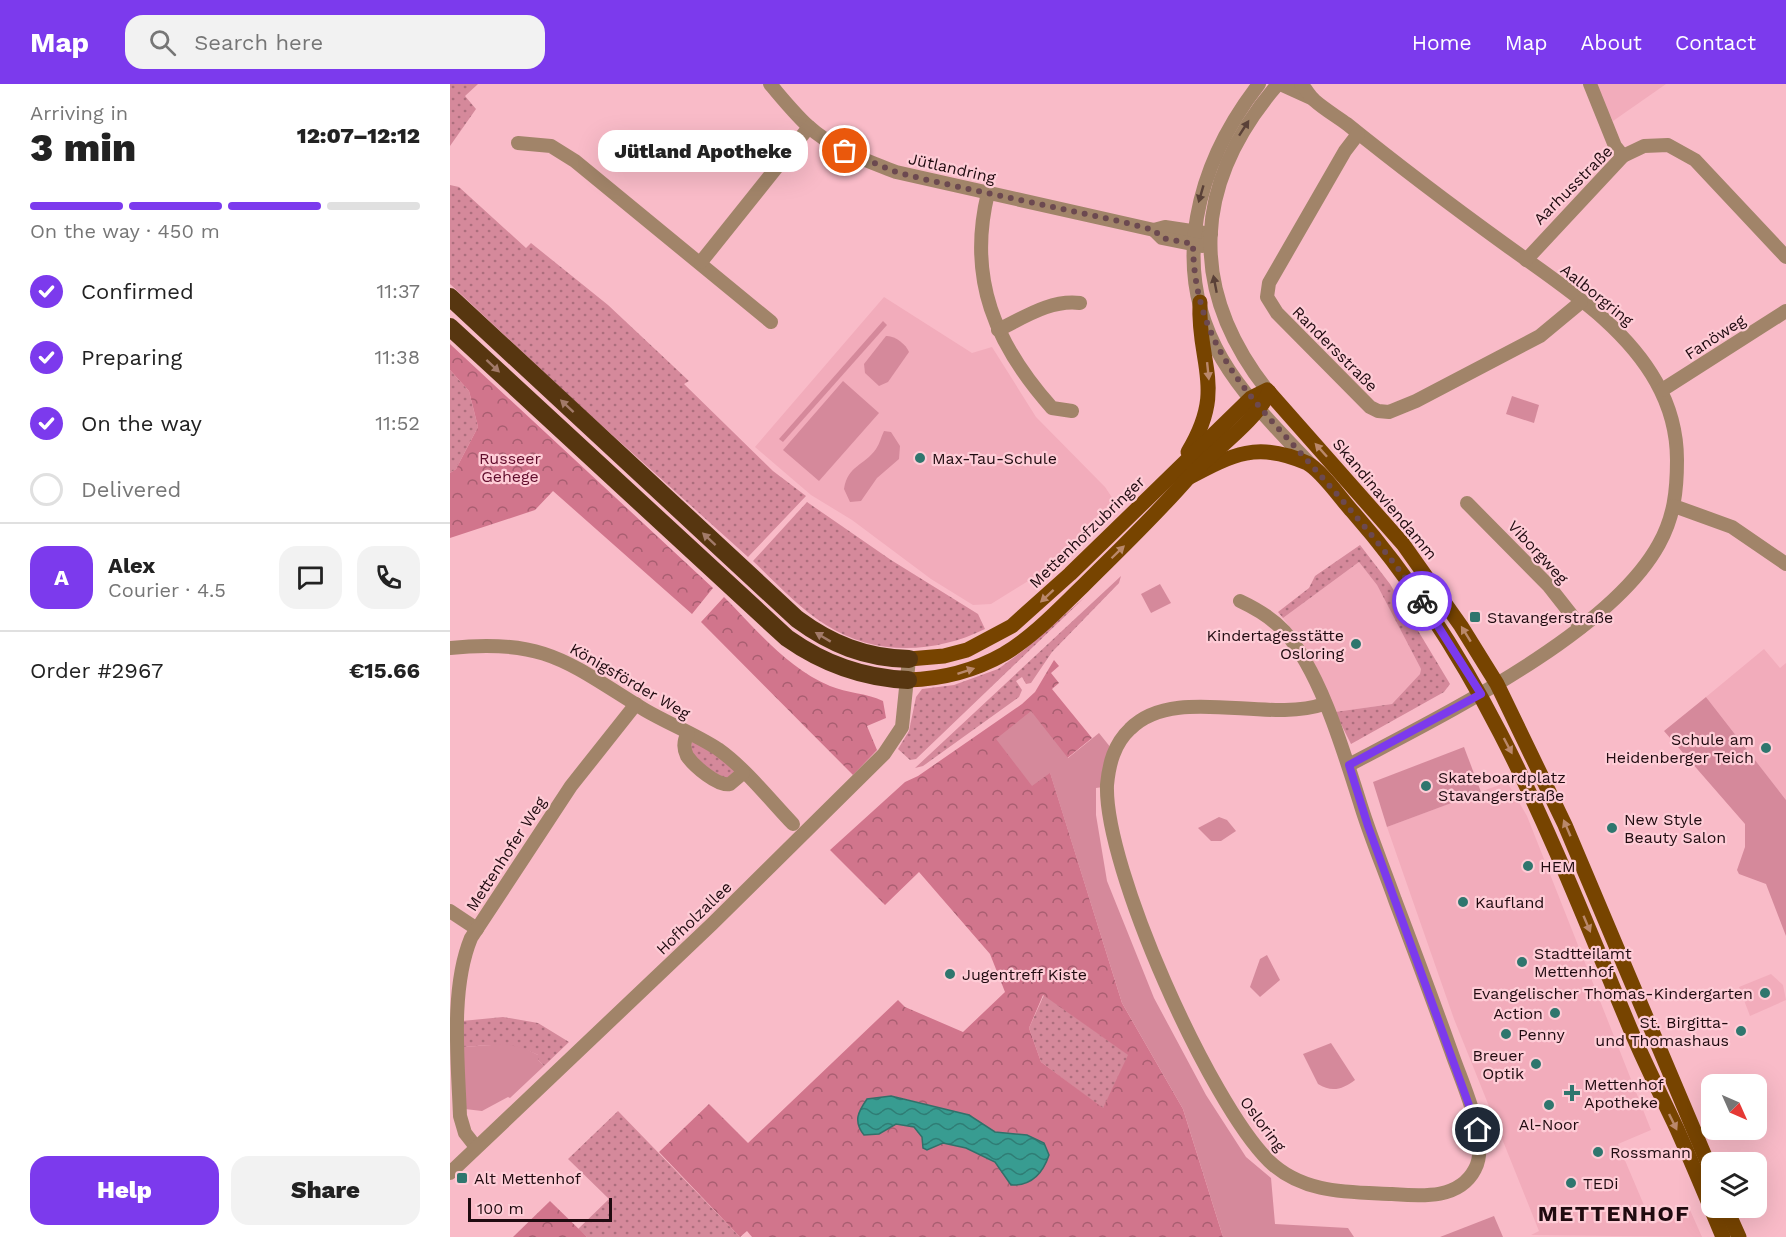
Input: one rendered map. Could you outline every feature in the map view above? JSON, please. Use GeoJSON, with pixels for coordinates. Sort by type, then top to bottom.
{"type":"FeatureCollection","features":[{"type":"Feature","properties":{"kind":"highway"},"geometry":{"type":"LineString","coordinates":[[450,297],[797,619],[827,640],[859,653],[909,659]]}},
{"type":"Feature","properties":{"kind":"highway"},"geometry":{"type":"LineString","coordinates":[[450,327],[787,638],[830,664],[853,672],[908,680]]}},
{"type":"Feature","properties":{"kind":"main road"},"geometry":{"type":"LineString","coordinates":[[1184,472],[1209,399],[1207,361],[1198,327],[1200,302]]}},
{"type":"Feature","properties":{"kind":"main road","name":"Mettenhofzubringer"},"geometry":{"type":"LineString","coordinates":[[909,659],[967,650],[1012,626],[1184,472],[1268,391]]}},
{"type":"Feature","properties":{"kind":"main road","name":"Skandinaviendamm"},"geometry":{"type":"LineString","coordinates":[[1268,391],[1403,544],[1455,618],[1497,684],[1561,816],[1703,1152]]}},
{"type":"Feature","properties":{"kind":"main road"},"geometry":{"type":"LineString","coordinates":[[1184,472],[1233,455],[1255,451],[1278,453],[1311,464]]}},
{"type":"Feature","properties":{"kind":"main road","name":"Skandinaviendamm"},"geometry":{"type":"LineString","coordinates":[[1311,464],[1388,555],[1447,637],[1481,694],[1538,809],[1632,1033],[1678,1131],[1723,1237]]}},
{"type":"Feature","properties":{"kind":"main road","name":"Mettenhofzubringer"},"geometry":{"type":"LineString","coordinates":[[908,680],[963,672],[990,661],[1016,646],[1045,622],[1139,532],[1184,472]]}},
{"type":"Feature","properties":{"kind":"main road"},"geometry":{"type":"LineString","coordinates":[[1730,1218],[1738,1237]]}},
{"type":"Feature","properties":{"kind":"street","name":"Jütlandring"},"geometry":{"type":"LineString","coordinates":[[770,84],[809,127],[856,157],[886,168],[1154,230],[1166,227],[1193,238],[1211,240]]}},
{"type":"Feature","properties":{"kind":"street","name":"Skandinaviendamm"},"geometry":{"type":"LineString","coordinates":[[1259,84],[1230,126],[1211,163],[1201,191],[1193,238],[1193,265],[1200,302],[1222,358],[1255,403],[1311,464]]}},
{"type":"Feature","properties":{"kind":"street","name":"Skandinaviendamm"},"geometry":{"type":"LineString","coordinates":[[1268,391],[1248,365],[1230,333],[1215,284],[1211,240],[1216,197],[1228,159],[1248,122],[1279,84]]}},
{"type":"Feature","properties":{"kind":"street","name":"Aalborgring"},"geometry":{"type":"LineString","coordinates":[[1279,84],[1313,99]]}},
{"type":"Feature","properties":{"kind":"street","name":"Aalborgring"},"geometry":{"type":"LineString","coordinates":[[1301,84],[1313,99],[1581,302],[1629,344],[1650,370],[1662,390],[1670,415],[1676,447],[1674,506],[1659,544],[1642,569],[1581,627],[1497,684]]}},
{"type":"Feature","properties":{"kind":"street"},"geometry":{"type":"LineString","coordinates":[[1590,84],[1615,146],[1623,156]]}},
{"type":"Feature","properties":{"kind":"street"},"geometry":{"type":"LineString","coordinates":[[701,262],[809,127]]}},
{"type":"Feature","properties":{"kind":"street","name":"Randersstraße"},"geometry":{"type":"LineString","coordinates":[[1358,134],[1334,170],[1266,292],[1277,313],[1370,407],[1378,411],[1389,412],[1416,401],[1540,336],[1581,302]]}},
{"type":"Feature","properties":{"kind":"street"},"geometry":{"type":"LineString","coordinates":[[518,143],[551,146],[575,161],[701,262],[771,322]]}},
{"type":"Feature","properties":{"kind":"street","name":"Aarhusstraße"},"geometry":{"type":"LineString","coordinates":[[1526,260],[1623,156],[1644,146],[1668,145],[1695,160],[1786,257]]}},
{"type":"Feature","properties":{"kind":"street"},"geometry":{"type":"LineString","coordinates":[[988,193],[983,213],[981,269],[998,330],[1013,360],[1052,408],[1072,411]]}},
{"type":"Feature","properties":{"kind":"street"},"geometry":{"type":"LineString","coordinates":[[998,330],[1049,306],[1069,302],[1080,303]]}},
{"type":"Feature","properties":{"kind":"street","name":"Fanöweg"},"geometry":{"type":"LineString","coordinates":[[1662,390],[1786,311]]}},
{"type":"Feature","properties":{"kind":"street","name":"Viborgweg"},"geometry":{"type":"LineString","coordinates":[[1467,503],[1548,585],[1581,627]]}},
{"type":"Feature","properties":{"kind":"street"},"geometry":{"type":"LineString","coordinates":[[1674,506],[1732,526],[1786,564]]}},
{"type":"Feature","properties":{"kind":"street","name":"Osloring"},"geometry":{"type":"LineString","coordinates":[[1240,601],[1271,618],[1286,633],[1311,672],[1349,765],[1365,818],[1478,1130],[1480,1156],[1474,1171],[1458,1188],[1443,1193],[1414,1195],[1333,1191],[1299,1182],[1267,1159],[1227,1102],[1181,1016],[1138,915],[1117,857],[1107,795],[1109,765],[1118,744],[1134,725],[1156,713],[1181,708],[1300,710],[1324,704]]}},
{"type":"Feature","properties":{"kind":"street","name":"Königsförder Weg"},"geometry":{"type":"LineString","coordinates":[[450,648],[501,645],[540,651],[586,671],[636,704],[719,750],[793,824]]}},
{"type":"Feature","properties":{"kind":"street","name":"Hofholzallee"},"geometry":{"type":"LineString","coordinates":[[450,1173],[712,924],[884,754],[902,727],[909,659]]}},
{"type":"Feature","properties":{"kind":"street"},"geometry":{"type":"LineString","coordinates":[[1349,765],[1497,684]]}},
{"type":"Feature","properties":{"kind":"street","name":"Mettenhofer Weg"},"geometry":{"type":"LineString","coordinates":[[476,1148],[465,1133],[455,1110],[458,984],[462,960],[477,928],[571,786],[636,704]]}},
{"type":"Feature","properties":{"kind":"street","name":"Königsförder Weg"},"geometry":{"type":"LineString","coordinates":[[688,733],[684,743],[688,758],[720,784],[730,784],[743,772]]}},
{"type":"Feature","properties":{"kind":"street"},"geometry":{"type":"LineString","coordinates":[[450,910],[477,928]]}},
{"type":"Feature","properties":{"kind":"shaded area"},"geometry":{"type":"Polygon","coordinates":[[[450,84],[478,84],[465,96],[476,109],[450,146],[450,84]]]}},
{"type":"Feature","properties":{"kind":"shaded area"},"geometry":{"type":"Polygon","coordinates":[[[1594,84],[1666,84],[1613,121],[1594,84]]]}},
{"type":"Feature","properties":{"kind":"shaded area"},"geometry":{"type":"Polygon","coordinates":[[[450,185],[459,187],[526,248],[531,243],[608,305],[689,381],[684,384],[773,471],[806,496],[748,557],[590,415],[450,284],[450,185]]]}},
{"type":"Feature","properties":{"kind":"shaded area","name":"Max-Tau-Schule"},"geometry":{"type":"Polygon","coordinates":[[[884,297],[972,353],[992,347],[1036,417],[1105,487],[1115,502],[1038,575],[991,604],[973,605],[931,579],[852,520],[811,495],[755,447],[884,297]]]}},
{"type":"Feature","properties":{"kind":"shaded area"},"geometry":{"type":"Polygon","coordinates":[[[883,321],[887,325],[783,442],[779,439],[883,321]]]}},
{"type":"Feature","properties":{"kind":"shaded area"},"geometry":{"type":"Polygon","coordinates":[[[886,336],[899,341],[909,352],[888,382],[879,386],[865,373],[864,364],[886,336]]]}},
{"type":"Feature","properties":{"kind":"shaded area"},"geometry":{"type":"Polygon","coordinates":[[[450,370],[469,391],[478,427],[456,469],[450,473],[450,370]]]}},
{"type":"Feature","properties":{"kind":"shaded area"},"geometry":{"type":"Polygon","coordinates":[[[843,381],[879,413],[819,481],[783,450],[843,381]]]}},
{"type":"Feature","properties":{"kind":"shaded area"},"geometry":{"type":"Polygon","coordinates":[[[1512,396],[1539,405],[1534,423],[1506,414],[1512,396]]]}},
{"type":"Feature","properties":{"kind":"shaded area"},"geometry":{"type":"Polygon","coordinates":[[[884,431],[891,432],[900,446],[899,459],[877,478],[861,501],[850,502],[844,489],[846,481],[853,470],[876,449],[884,431]]]}},
{"type":"Feature","properties":{"kind":"shaded area"},"geometry":{"type":"Polygon","coordinates":[[[807,502],[891,560],[978,614],[985,629],[946,643],[925,647],[884,646],[845,635],[806,611],[753,561],[807,502]]]}},
{"type":"Feature","properties":{"kind":"shaded area"},"geometry":{"type":"Polygon","coordinates":[[[1360,545],[1390,584],[1450,684],[1444,692],[1351,744],[1335,712],[1392,704],[1420,674],[1421,669],[1377,585],[1359,562],[1283,618],[1278,612],[1309,588],[1315,576],[1360,545]]]}},
{"type":"Feature","properties":{"kind":"shaded area","name":"Kindertagesstätte Osloring"},"geometry":{"type":"Polygon","coordinates":[[[1359,562],[1377,585],[1421,669],[1420,674],[1392,704],[1335,712],[1309,652],[1283,618],[1359,562]]]}},
{"type":"Feature","properties":{"kind":"shaded area"},"geometry":{"type":"Polygon","coordinates":[[[1121,576],[1119,583],[1052,652],[1031,683],[1026,684],[1022,677],[1016,681],[1022,690],[1019,697],[923,766],[915,768],[1121,576]]]}},
{"type":"Feature","properties":{"kind":"shaded area"},"geometry":{"type":"Polygon","coordinates":[[[1160,584],[1171,603],[1151,613],[1141,594],[1160,584]]]}},
{"type":"Feature","properties":{"kind":"shaded area"},"geometry":{"type":"Polygon","coordinates":[[[1085,597],[916,759],[910,760],[898,749],[909,731],[916,697],[922,689],[954,685],[998,669],[1024,650],[1085,597]]]}},
{"type":"Feature","properties":{"kind":"shaded area","name":"Schule am Heidenberger Teich"},"geometry":{"type":"Polygon","coordinates":[[[1764,649],[1780,668],[1786,663],[1786,800],[1706,697],[1764,649]]]}},
{"type":"Feature","properties":{"kind":"shaded area"},"geometry":{"type":"Polygon","coordinates":[[[1706,697],[1786,800],[1786,936],[1766,884],[1739,874],[1737,870],[1745,847],[1745,824],[1664,731],[1706,697]]]}},
{"type":"Feature","properties":{"kind":"shaded area"},"geometry":{"type":"Polygon","coordinates":[[[1031,711],[1068,758],[1099,733],[1111,748],[1103,787],[1096,788],[1096,815],[1107,881],[1154,998],[1206,1095],[1246,1157],[1271,1178],[1275,1224],[1348,1228],[1354,1237],[1223,1237],[1183,1109],[1122,1003],[1050,773],[1032,786],[996,739],[1031,711]]]}},
{"type":"Feature","properties":{"kind":"shaded area"},"geometry":{"type":"Polygon","coordinates":[[[692,741],[711,750],[736,771],[725,782],[690,754],[692,741]]]}},
{"type":"Feature","properties":{"kind":"shaded area","name":"Skateboardplatz Stavangerstraße"},"geometry":{"type":"Polygon","coordinates":[[[1464,747],[1481,792],[1387,827],[1373,782],[1464,747]]]}},
{"type":"Feature","properties":{"kind":"shaded area"},"geometry":{"type":"Polygon","coordinates":[[[1507,782],[1527,816],[1651,1130],[1618,1144],[1652,1224],[1690,1210],[1702,1237],[1531,1235],[1539,1231],[1454,1019],[1387,827],[1507,782]]]}},
{"type":"Feature","properties":{"kind":"shaded area"},"geometry":{"type":"Polygon","coordinates":[[[1219,817],[1227,820],[1236,831],[1221,841],[1211,841],[1198,828],[1219,817]]]}},
{"type":"Feature","properties":{"kind":"shaded area"},"geometry":{"type":"Polygon","coordinates":[[[1267,955],[1280,980],[1260,997],[1250,987],[1260,959],[1267,955]]]}},
{"type":"Feature","properties":{"kind":"shaded area"},"geometry":{"type":"Polygon","coordinates":[[[1771,974],[1783,985],[1786,1000],[1750,1016],[1739,987],[1771,974]]]}},
{"type":"Feature","properties":{"kind":"shaded area"},"geometry":{"type":"Polygon","coordinates":[[[1044,995],[1129,1055],[1103,1109],[1041,1062],[1029,1028],[1044,995]]]}},
{"type":"Feature","properties":{"kind":"shaded area"},"geometry":{"type":"Polygon","coordinates":[[[503,1017],[538,1023],[569,1042],[544,1066],[538,1060],[538,1055],[520,1048],[501,1045],[463,1047],[462,1021],[503,1017]]]}},
{"type":"Feature","properties":{"kind":"shaded area"},"geometry":{"type":"Polygon","coordinates":[[[1331,1043],[1355,1080],[1337,1089],[1318,1084],[1303,1054],[1331,1043]]]}},
{"type":"Feature","properties":{"kind":"shaded area"},"geometry":{"type":"Polygon","coordinates":[[[506,1044],[538,1055],[538,1060],[544,1066],[510,1098],[482,1111],[465,1109],[463,1047],[506,1044]]]}},
{"type":"Feature","properties":{"kind":"shaded area"},"geometry":{"type":"Polygon","coordinates":[[[618,1111],[740,1237],[587,1237],[578,1229],[609,1199],[568,1159],[618,1111]]]}},
{"type":"Feature","properties":{"kind":"shaded area"},"geometry":{"type":"Polygon","coordinates":[[[1494,1216],[1503,1237],[1440,1237],[1494,1216]]]}},
{"type":"Feature","properties":{"kind":"green space","name":"Russeer Gehege"},"geometry":{"type":"Polygon","coordinates":[[[450,344],[713,588],[692,614],[553,491],[535,510],[450,538],[450,473],[456,469],[478,427],[469,391],[450,370],[450,344]]]}},
{"type":"Feature","properties":{"kind":"green space"},"geometry":{"type":"Polygon","coordinates":[[[724,597],[773,647],[800,669],[830,686],[883,701],[886,718],[867,726],[877,750],[853,775],[701,622],[724,597]]]}},
{"type":"Feature","properties":{"kind":"green space"},"geometry":{"type":"Polygon","coordinates":[[[1054,660],[1059,666],[1051,673],[1059,683],[1052,689],[1092,738],[1050,772],[1122,1003],[1183,1109],[1223,1237],[752,1237],[747,1231],[740,1237],[659,1152],[709,1104],[748,1143],[898,1000],[905,1007],[963,1032],[1005,992],[990,954],[919,872],[885,905],[830,850],[905,782],[918,776],[1022,704],[1035,692],[1054,660]],[[1043,995],[1029,1028],[1041,1062],[1103,1108],[1128,1055],[1043,995]],[[892,1096],[867,1099],[896,1124],[914,1127],[922,1137],[923,1148],[927,1150],[943,1143],[966,1148],[995,1162],[1012,1185],[1027,1135],[995,1132],[969,1115],[892,1096]]]}},
{"type":"Feature","properties":{"kind":"green space"},"geometry":{"type":"Polygon","coordinates":[[[550,1201],[587,1237],[513,1237],[550,1201]]]}},
{"type":"Feature","properties":{"kind":"water"},"geometry":{"type":"Polygon","coordinates":[[[891,1096],[969,1115],[995,1132],[1027,1135],[1044,1143],[1049,1155],[1040,1173],[1030,1181],[1011,1185],[995,1162],[966,1148],[943,1143],[927,1150],[923,1148],[922,1137],[914,1127],[896,1124],[879,1134],[864,1135],[858,1117],[867,1099],[891,1096]]]}},
{"type":"Feature","properties":{"kind":"way so far"},"geometry":{"type":"LineString","coordinates":[[845,151],[896,172],[1123,222],[1154,230],[1162,238],[1193,244],[1196,285],[1206,323],[1217,350],[1232,374],[1273,424],[1359,519],[1422,601]]}},
{"type":"Feature","properties":{"kind":"place","name":"Jütland Apotheke"},"geometry":{"type":"Point","coordinates":[845,151]}},
{"type":"Feature","properties":{"kind":"place","name":"Max-Tau-Schule"},"geometry":{"type":"Point","coordinates":[920,458]}},
{"type":"Feature","properties":{"kind":"place","name":"Stavangerstraße"},"geometry":{"type":"Point","coordinates":[1475,617]}},
{"type":"Feature","properties":{"kind":"place","name":"Kindertagesstätte Osloring"},"geometry":{"type":"Point","coordinates":[1356,644]}},
{"type":"Feature","properties":{"kind":"place","name":"Schule am Heidenberger Teich"},"geometry":{"type":"Point","coordinates":[1766,748]}},
{"type":"Feature","properties":{"kind":"place","name":"Skateboardplatz Stavangerstraße"},"geometry":{"type":"Point","coordinates":[1426,786]}},
{"type":"Feature","properties":{"kind":"place","name":"New Style Beauty Salon"},"geometry":{"type":"Point","coordinates":[1612,828]}},
{"type":"Feature","properties":{"kind":"place","name":"HEM"},"geometry":{"type":"Point","coordinates":[1528,866]}},
{"type":"Feature","properties":{"kind":"place","name":"Kaufland"},"geometry":{"type":"Point","coordinates":[1463,902]}},
{"type":"Feature","properties":{"kind":"place","name":"Stadtteilamt Mettenhof"},"geometry":{"type":"Point","coordinates":[1522,962]}},
{"type":"Feature","properties":{"kind":"place","name":"Jugentreff Kiste"},"geometry":{"type":"Point","coordinates":[950,974]}},
{"type":"Feature","properties":{"kind":"place","name":"Evangelischer Thomas-Kindergarten"},"geometry":{"type":"Point","coordinates":[1765,993]}},
{"type":"Feature","properties":{"kind":"place","name":"Action"},"geometry":{"type":"Point","coordinates":[1555,1013]}},
{"type":"Feature","properties":{"kind":"place","name":"St. Birgitta- und Thomashaus"},"geometry":{"type":"Point","coordinates":[1741,1031]}},
{"type":"Feature","properties":{"kind":"place","name":"Penny"},"geometry":{"type":"Point","coordinates":[1506,1034]}},
{"type":"Feature","properties":{"kind":"place","name":"Breuer Optik"},"geometry":{"type":"Point","coordinates":[1536,1064]}},
{"type":"Feature","properties":{"kind":"place","name":"Mettenhof Apotheke"},"geometry":{"type":"Point","coordinates":[1572,1093]}},
{"type":"Feature","properties":{"kind":"place","name":"Al-Noor"},"geometry":{"type":"Point","coordinates":[1549,1105]}},
{"type":"Feature","properties":{"kind":"place","name":"Rossmann"},"geometry":{"type":"Point","coordinates":[1598,1152]}},
{"type":"Feature","properties":{"kind":"place","name":"Alt Mettenhof"},"geometry":{"type":"Point","coordinates":[462,1178]}},
{"type":"Feature","properties":{"kind":"place","name":"TEDi"},"geometry":{"type":"Point","coordinates":[1571,1183]}},
{"type":"Feature","properties":{"kind":"district","name":"METTENHOF"},"geometry":{"type":"Point","coordinates":[1614,1213]}},
{"type":"Feature","properties":{"kind":"route"},"geometry":{"type":"LineString","coordinates":[[1422,601],[1447,637],[1481,694],[1349,765],[1368,826],[1478,1130]]}}]}
